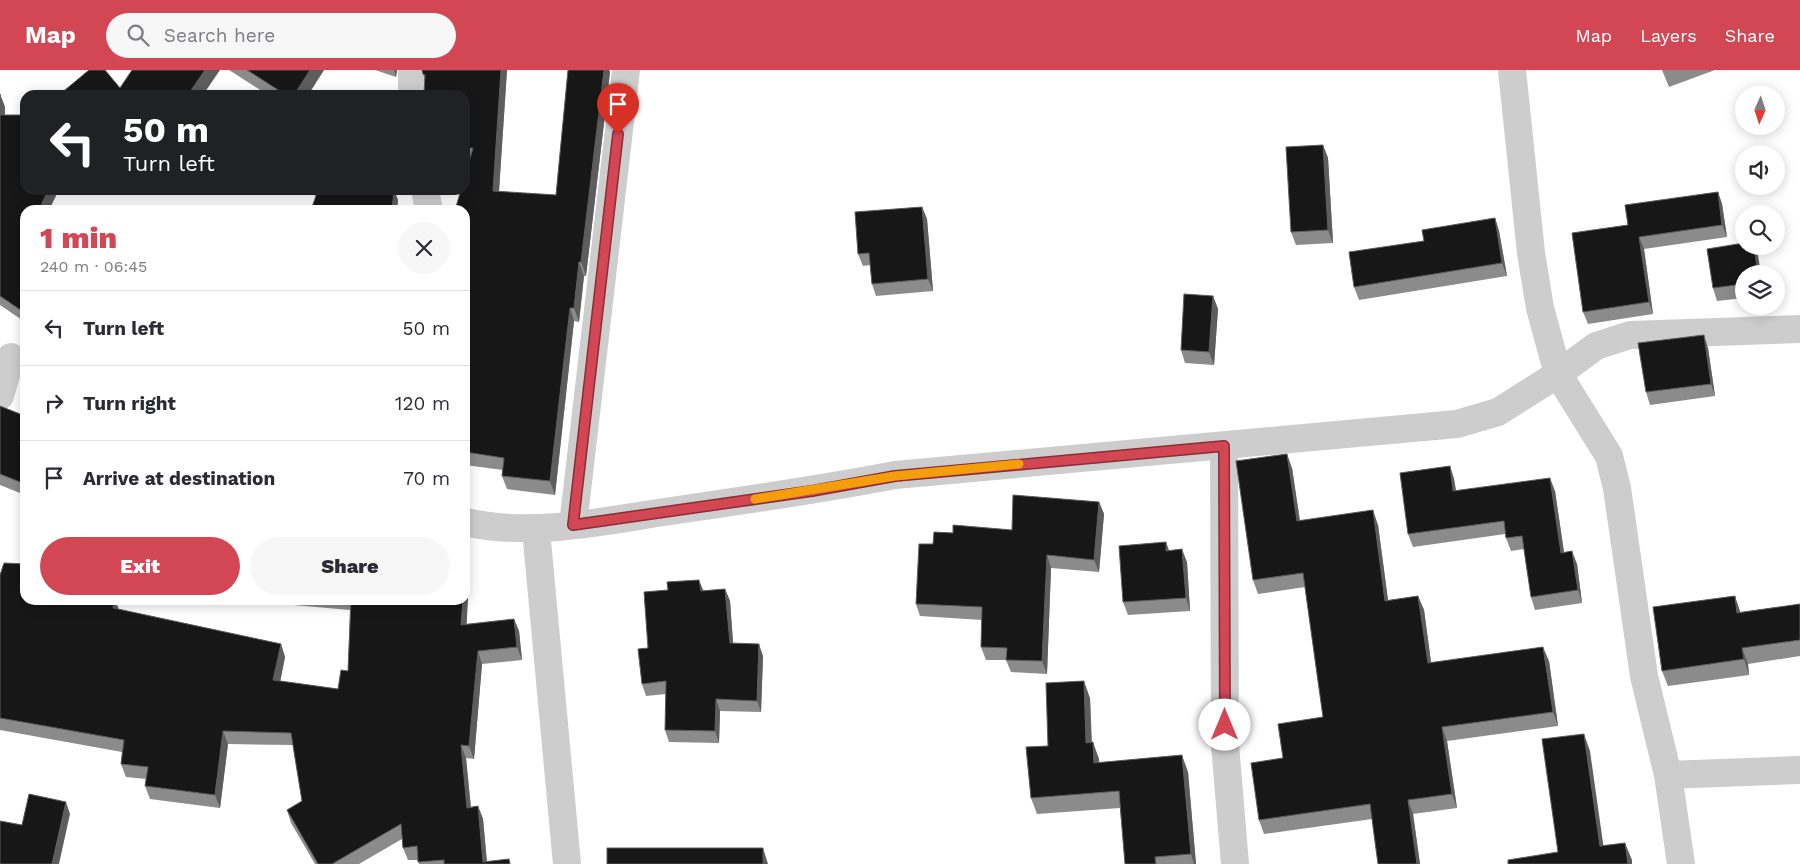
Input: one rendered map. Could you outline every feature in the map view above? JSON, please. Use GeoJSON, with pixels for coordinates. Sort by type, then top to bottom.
{"type":"FeatureCollection","features":[{"type":"Feature","properties":{"kind":"street"},"geometry":{"type":"LineString","coordinates":[[412,70],[412,90]]}},
{"type":"Feature","properties":{"kind":"street"},"geometry":{"type":"LineString","coordinates":[[573,525],[626,70]]}},
{"type":"Feature","properties":{"kind":"street"},"geometry":{"type":"LineString","coordinates":[[1512,70],[1531,253],[1540,308],[1558,374],[1609,456],[1617,488],[1644,676],[1668,775],[1681,864]]}},
{"type":"Feature","properties":{"kind":"street"},"geometry":{"type":"LineString","coordinates":[[470,523],[486,527],[536,530],[812,491],[895,476],[1457,424],[1498,412],[1558,374],[1596,346],[1630,335],[1800,329]]}},
{"type":"Feature","properties":{"kind":"street"},"geometry":{"type":"LineString","coordinates":[[0,396],[12,358]]}},
{"type":"Feature","properties":{"kind":"street"},"geometry":{"type":"LineString","coordinates":[[1224,446],[1225,745],[1236,864]]}},
{"type":"Feature","properties":{"kind":"street"},"geometry":{"type":"LineString","coordinates":[[536,530],[567,864]]}},
{"type":"Feature","properties":{"kind":"street"},"geometry":{"type":"LineString","coordinates":[[1668,775],[1800,770]]}},
{"type":"Feature","properties":{"kind":"building"},"geometry":{"type":"Polygon","coordinates":[[[89,70],[105,70],[120,88],[132,70],[205,70],[191,90],[65,90],[89,70]]]}},
{"type":"Feature","properties":{"kind":"building"},"geometry":{"type":"Polygon","coordinates":[[[247,70],[310,70],[297,90],[278,90],[247,70]]]}},
{"type":"Feature","properties":{"kind":"building"},"geometry":{"type":"Polygon","coordinates":[[[422,70],[501,70],[493,191],[556,195],[568,70],[604,70],[581,262],[579,262],[574,308],[570,308],[550,481],[502,476],[504,458],[470,453],[470,205],[456,205],[460,195],[470,195],[470,158],[473,148],[470,148],[470,90],[424,90],[425,75],[422,70]]]}},
{"type":"Feature","properties":{"kind":"building"},"geometry":{"type":"Polygon","coordinates":[[[0,115],[20,115],[20,195],[46,195],[41,205],[20,205],[20,310],[0,296],[0,115]]]}},
{"type":"Feature","properties":{"kind":"building"},"geometry":{"type":"Polygon","coordinates":[[[1323,145],[1328,230],[1291,232],[1286,147],[1323,145]]]}},
{"type":"Feature","properties":{"kind":"building"},"geometry":{"type":"Polygon","coordinates":[[[1718,192],[1722,225],[1639,237],[1649,302],[1583,312],[1572,233],[1628,225],[1625,205],[1718,192]]]}},
{"type":"Feature","properties":{"kind":"building"},"geometry":{"type":"Polygon","coordinates":[[[316,195],[394,195],[392,205],[313,205],[316,195]]]}},
{"type":"Feature","properties":{"kind":"building"},"geometry":{"type":"Polygon","coordinates":[[[922,207],[928,279],[872,284],[869,253],[858,254],[855,212],[922,207]]]}},
{"type":"Feature","properties":{"kind":"building"},"geometry":{"type":"Polygon","coordinates":[[[1495,218],[1502,263],[1354,287],[1349,252],[1424,241],[1422,230],[1495,218]]]}},
{"type":"Feature","properties":{"kind":"building"},"geometry":{"type":"Polygon","coordinates":[[[1735,244],[1735,255],[1755,255],[1757,265],[1735,265],[1735,285],[1713,288],[1707,249],[1735,244]]]}},
{"type":"Feature","properties":{"kind":"building"},"geometry":{"type":"Polygon","coordinates":[[[1184,294],[1213,296],[1209,352],[1181,350],[1184,294]]]}},
{"type":"Feature","properties":{"kind":"building"},"geometry":{"type":"Polygon","coordinates":[[[1704,335],[1711,384],[1646,392],[1638,343],[1704,335]]]}},
{"type":"Feature","properties":{"kind":"building"},"geometry":{"type":"Polygon","coordinates":[[[0,406],[20,414],[20,482],[0,474],[0,406]]]}},
{"type":"Feature","properties":{"kind":"building"},"geometry":{"type":"Polygon","coordinates":[[[1287,454],[1297,521],[1373,510],[1385,601],[1418,596],[1428,663],[1543,647],[1553,712],[1442,727],[1452,794],[1408,800],[1417,864],[1378,864],[1370,804],[1259,820],[1251,763],[1283,758],[1278,724],[1323,717],[1303,573],[1253,580],[1236,461],[1287,454]]]}},
{"type":"Feature","properties":{"kind":"building"},"geometry":{"type":"Polygon","coordinates":[[[1450,466],[1453,491],[1550,478],[1561,553],[1572,551],[1578,590],[1531,597],[1522,536],[1506,538],[1504,521],[1408,534],[1400,473],[1450,466]]]}},
{"type":"Feature","properties":{"kind":"building"},"geometry":{"type":"Polygon","coordinates":[[[1013,495],[1099,502],[1094,560],[1047,555],[1042,661],[1006,660],[1007,648],[981,647],[982,607],[916,604],[919,544],[933,544],[934,532],[953,533],[953,525],[1012,530],[1013,495]]]}},
{"type":"Feature","properties":{"kind":"building"},"geometry":{"type":"Polygon","coordinates":[[[1166,542],[1166,551],[1182,549],[1186,598],[1123,602],[1119,546],[1166,542]]]}},
{"type":"Feature","properties":{"kind":"building"},"geometry":{"type":"Polygon","coordinates":[[[4,563],[20,564],[20,605],[113,605],[113,608],[281,644],[273,680],[338,689],[341,670],[348,671],[351,605],[463,605],[461,625],[514,619],[517,647],[478,651],[469,746],[461,745],[467,808],[478,806],[483,862],[509,859],[510,864],[444,864],[444,860],[418,862],[417,846],[403,848],[401,824],[332,864],[318,864],[287,810],[302,801],[291,733],[223,731],[215,795],[145,786],[148,767],[121,764],[124,740],[0,718],[0,575],[4,563]]]}},
{"type":"Feature","properties":{"kind":"building"},"geometry":{"type":"Polygon","coordinates":[[[699,580],[701,591],[725,589],[730,643],[759,644],[757,701],[716,699],[715,731],[665,730],[666,681],[642,684],[638,649],[648,648],[644,592],[668,590],[667,582],[699,580]]]}},
{"type":"Feature","properties":{"kind":"building"},"geometry":{"type":"Polygon","coordinates":[[[1735,596],[1737,613],[1800,604],[1800,640],[1742,648],[1744,659],[1662,671],[1653,607],[1735,596]]]}},
{"type":"Feature","properties":{"kind":"building"},"geometry":{"type":"Polygon","coordinates":[[[1084,681],[1086,743],[1093,742],[1094,763],[1182,755],[1191,854],[1155,857],[1156,864],[1125,864],[1119,791],[1031,798],[1026,747],[1048,746],[1046,683],[1084,681]]]}},
{"type":"Feature","properties":{"kind":"building"},"geometry":{"type":"Polygon","coordinates":[[[1584,734],[1600,846],[1625,843],[1628,864],[1508,864],[1508,860],[1558,852],[1542,739],[1584,734]]]}},
{"type":"Feature","properties":{"kind":"building"},"geometry":{"type":"Polygon","coordinates":[[[29,794],[66,802],[52,864],[0,864],[0,821],[22,825],[29,794]]]}},
{"type":"Feature","properties":{"kind":"building"},"geometry":{"type":"Polygon","coordinates":[[[607,848],[763,848],[763,864],[607,864],[607,848]]]}},
{"type":"Feature","properties":{"kind":"slow traffic"},"geometry":{"type":"LineString","coordinates":[[755,499],[895,476],[1019,464]]}},
{"type":"Feature","properties":{"kind":"route"},"geometry":{"type":"LineString","coordinates":[[618,134],[573,525],[812,491],[895,476],[1224,446],[1225,725]]}}]}
